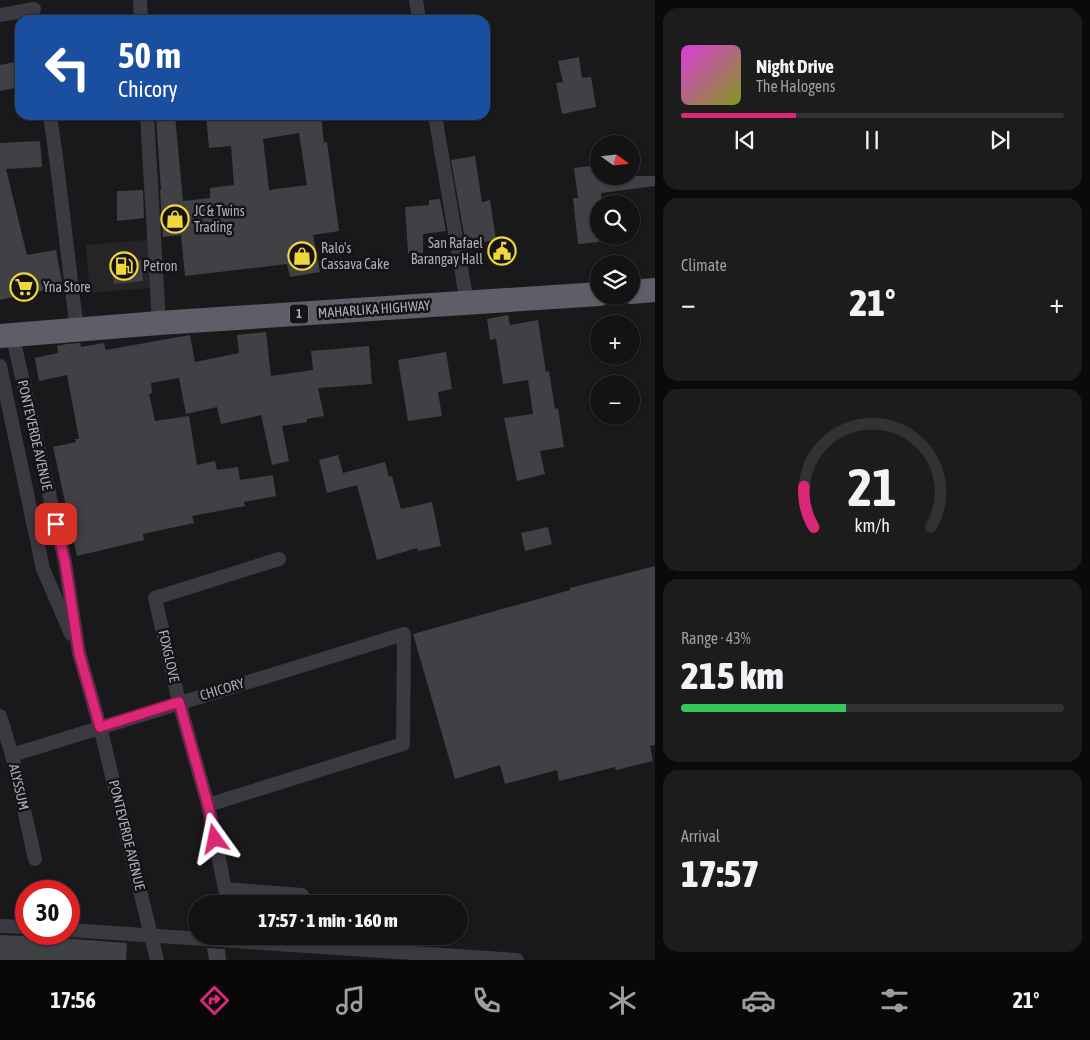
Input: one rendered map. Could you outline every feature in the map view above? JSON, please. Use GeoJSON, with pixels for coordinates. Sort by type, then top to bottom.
{"type":"FeatureCollection","features":[{"type":"Feature","properties":{"kind":"highway"},"geometry":{"type":"LineString","coordinates":[[640,291],[655,290]]}},
{"type":"Feature","properties":{"kind":"highway","name":"MAHARLIKA HIGHWAY"},"geometry":{"type":"LineString","coordinates":[[6,335],[590,295]]}},
{"type":"Feature","properties":{"kind":"street"},"geometry":{"type":"LineString","coordinates":[[140,0],[141,15]]}},
{"type":"Feature","properties":{"kind":"street"},"geometry":{"type":"LineString","coordinates":[[416,0],[418,15]]}},
{"type":"Feature","properties":{"kind":"street"},"geometry":{"type":"LineString","coordinates":[[0,15],[34,10]]}},
{"type":"Feature","properties":{"kind":"street"},"geometry":{"type":"LineString","coordinates":[[51,120],[77,330]]}},
{"type":"Feature","properties":{"kind":"street"},"geometry":{"type":"LineString","coordinates":[[147,120],[159,323]]}},
{"type":"Feature","properties":{"kind":"street"},"geometry":{"type":"LineString","coordinates":[[436,120],[467,303]]}},
{"type":"Feature","properties":{"kind":"street","name":"PONTEVERDE AVENUE"},"geometry":{"type":"LineString","coordinates":[[6,335],[65,562],[79,653],[100,727],[157,960]]}},
{"type":"Feature","properties":{"kind":"street","name":"PONTEVERDE AVENUE"},"geometry":{"type":"LineString","coordinates":[[0,366],[43,569],[79,653]]}},
{"type":"Feature","properties":{"kind":"street","name":"FOXGLOVE"},"geometry":{"type":"LineString","coordinates":[[279,559],[155,598],[179,702],[208,805],[225,889],[302,895]]}},
{"type":"Feature","properties":{"kind":"street","name":"CHICORY"},"geometry":{"type":"LineString","coordinates":[[12,755],[404,634],[403,744],[208,805]]}},
{"type":"Feature","properties":{"kind":"street","name":"ALYSSUM"},"geometry":{"type":"LineString","coordinates":[[0,716],[12,755],[35,859]]}},
{"type":"Feature","properties":{"kind":"street"},"geometry":{"type":"LineString","coordinates":[[0,926],[15,927]]}},
{"type":"Feature","properties":{"kind":"street"},"geometry":{"type":"LineString","coordinates":[[80,931],[517,960]]}},
{"type":"Feature","properties":{"kind":"shaded area","name":"Petron"},"geometry":{"type":"Polygon","coordinates":[[[158,239],[162,287],[90,293],[86,245],[158,239]]]}},
{"type":"Feature","properties":{"kind":"building"},"geometry":{"type":"Polygon","coordinates":[[[579,57],[582,78],[591,77],[596,107],[562,114],[556,83],[563,82],[558,61],[579,57]]]}},
{"type":"Feature","properties":{"kind":"building"},"geometry":{"type":"Polygon","coordinates":[[[15,62],[15,88],[0,91],[0,65],[15,62]]]}},
{"type":"Feature","properties":{"kind":"building"},"geometry":{"type":"Polygon","coordinates":[[[156,120],[175,120],[183,201],[210,198],[210,188],[234,185],[231,146],[209,148],[206,120],[322,120],[324,143],[327,142],[339,231],[313,235],[320,272],[290,277],[287,264],[185,276],[181,235],[163,237],[156,120]],[[299,133],[263,139],[269,190],[307,185],[299,133]]]}},
{"type":"Feature","properties":{"kind":"building"},"geometry":{"type":"Polygon","coordinates":[[[40,141],[42,167],[6,169],[27,255],[56,250],[63,288],[0,300],[0,143],[40,141]]]}},
{"type":"Feature","properties":{"kind":"building"},"geometry":{"type":"Polygon","coordinates":[[[475,156],[482,202],[490,200],[496,240],[466,245],[451,160],[475,156]]]}},
{"type":"Feature","properties":{"kind":"building"},"geometry":{"type":"Polygon","coordinates":[[[590,166],[590,185],[640,185],[640,176],[655,176],[655,186],[601,193],[601,195],[590,195],[590,243],[578,244],[573,198],[578,198],[574,168],[590,166]]]}},
{"type":"Feature","properties":{"kind":"building"},"geometry":{"type":"Polygon","coordinates":[[[143,190],[144,218],[117,221],[117,191],[143,190]]]}},
{"type":"Feature","properties":{"kind":"building"},"geometry":{"type":"Polygon","coordinates":[[[440,199],[446,231],[423,234],[423,253],[408,253],[405,207],[429,205],[429,200],[440,199]]]}},
{"type":"Feature","properties":{"kind":"building","name":"San Rafael Barangay Hall"},"geometry":{"type":"Polygon","coordinates":[[[509,240],[512,259],[495,262],[492,243],[509,240]]]}},
{"type":"Feature","properties":{"kind":"building"},"geometry":{"type":"Polygon","coordinates":[[[141,260],[143,281],[114,284],[112,263],[141,260]]]}},
{"type":"Feature","properties":{"kind":"building"},"geometry":{"type":"Polygon","coordinates":[[[508,315],[510,325],[538,320],[546,372],[549,371],[555,409],[558,408],[564,447],[540,451],[545,474],[517,481],[504,418],[533,414],[528,380],[503,384],[496,339],[490,340],[487,319],[508,315]]]}},
{"type":"Feature","properties":{"kind":"building"},"geometry":{"type":"Polygon","coordinates":[[[266,332],[271,376],[313,370],[311,351],[369,346],[372,384],[318,388],[324,416],[307,419],[307,422],[282,426],[289,461],[272,465],[261,415],[221,424],[217,407],[186,414],[179,378],[151,383],[152,393],[149,394],[155,421],[189,416],[197,465],[215,461],[217,470],[238,467],[240,480],[273,475],[276,496],[244,502],[245,506],[192,516],[194,523],[143,534],[144,540],[77,556],[53,447],[76,442],[75,439],[79,439],[67,375],[39,381],[35,358],[58,353],[57,346],[67,344],[80,343],[81,347],[104,343],[106,350],[190,335],[195,362],[239,353],[237,335],[266,332]]]}},
{"type":"Feature","properties":{"kind":"building"},"geometry":{"type":"Polygon","coordinates":[[[446,352],[452,389],[438,392],[442,416],[408,421],[398,360],[446,352]]]}},
{"type":"Feature","properties":{"kind":"building"},"geometry":{"type":"Polygon","coordinates":[[[338,455],[343,473],[385,462],[389,477],[392,476],[401,509],[432,502],[441,546],[418,551],[417,548],[377,560],[357,485],[327,493],[319,460],[338,455]]]}},
{"type":"Feature","properties":{"kind":"building"},"geometry":{"type":"Polygon","coordinates":[[[548,527],[552,544],[525,551],[521,533],[548,527]]]}},
{"type":"Feature","properties":{"kind":"building"},"geometry":{"type":"Polygon","coordinates":[[[655,566],[655,745],[650,746],[653,761],[616,770],[615,767],[559,781],[557,770],[505,784],[500,765],[455,779],[413,634],[570,590],[570,588],[655,566]]]}},
{"type":"Feature","properties":{"kind":"building"},"geometry":{"type":"Polygon","coordinates":[[[0,935],[15,936],[15,945],[80,945],[80,939],[127,943],[126,960],[0,960],[0,935]]]}},
{"type":"Feature","properties":{"kind":"building"},"geometry":{"type":"Polygon","coordinates":[[[207,948],[225,949],[226,960],[209,960],[207,948]]]}},
{"type":"Feature","properties":{"kind":"place","name":"JC & Twins Trading"},"geometry":{"type":"Point","coordinates":[175,219]}},
{"type":"Feature","properties":{"kind":"place","name":"San Rafael Barangay Hall"},"geometry":{"type":"Point","coordinates":[502,251]}},
{"type":"Feature","properties":{"kind":"place","name":"Ralo's Cassava Cake"},"geometry":{"type":"Point","coordinates":[302,256]}},
{"type":"Feature","properties":{"kind":"place","name":"Petron"},"geometry":{"type":"Point","coordinates":[124,266]}},
{"type":"Feature","properties":{"kind":"place","name":"Yna Store"},"geometry":{"type":"Point","coordinates":[24,287]}},
{"type":"Feature","properties":{"kind":"route"},"geometry":{"type":"LineString","coordinates":[[56,524],[65,562],[79,653],[100,727],[179,702],[208,805],[215,839]]}}]}
